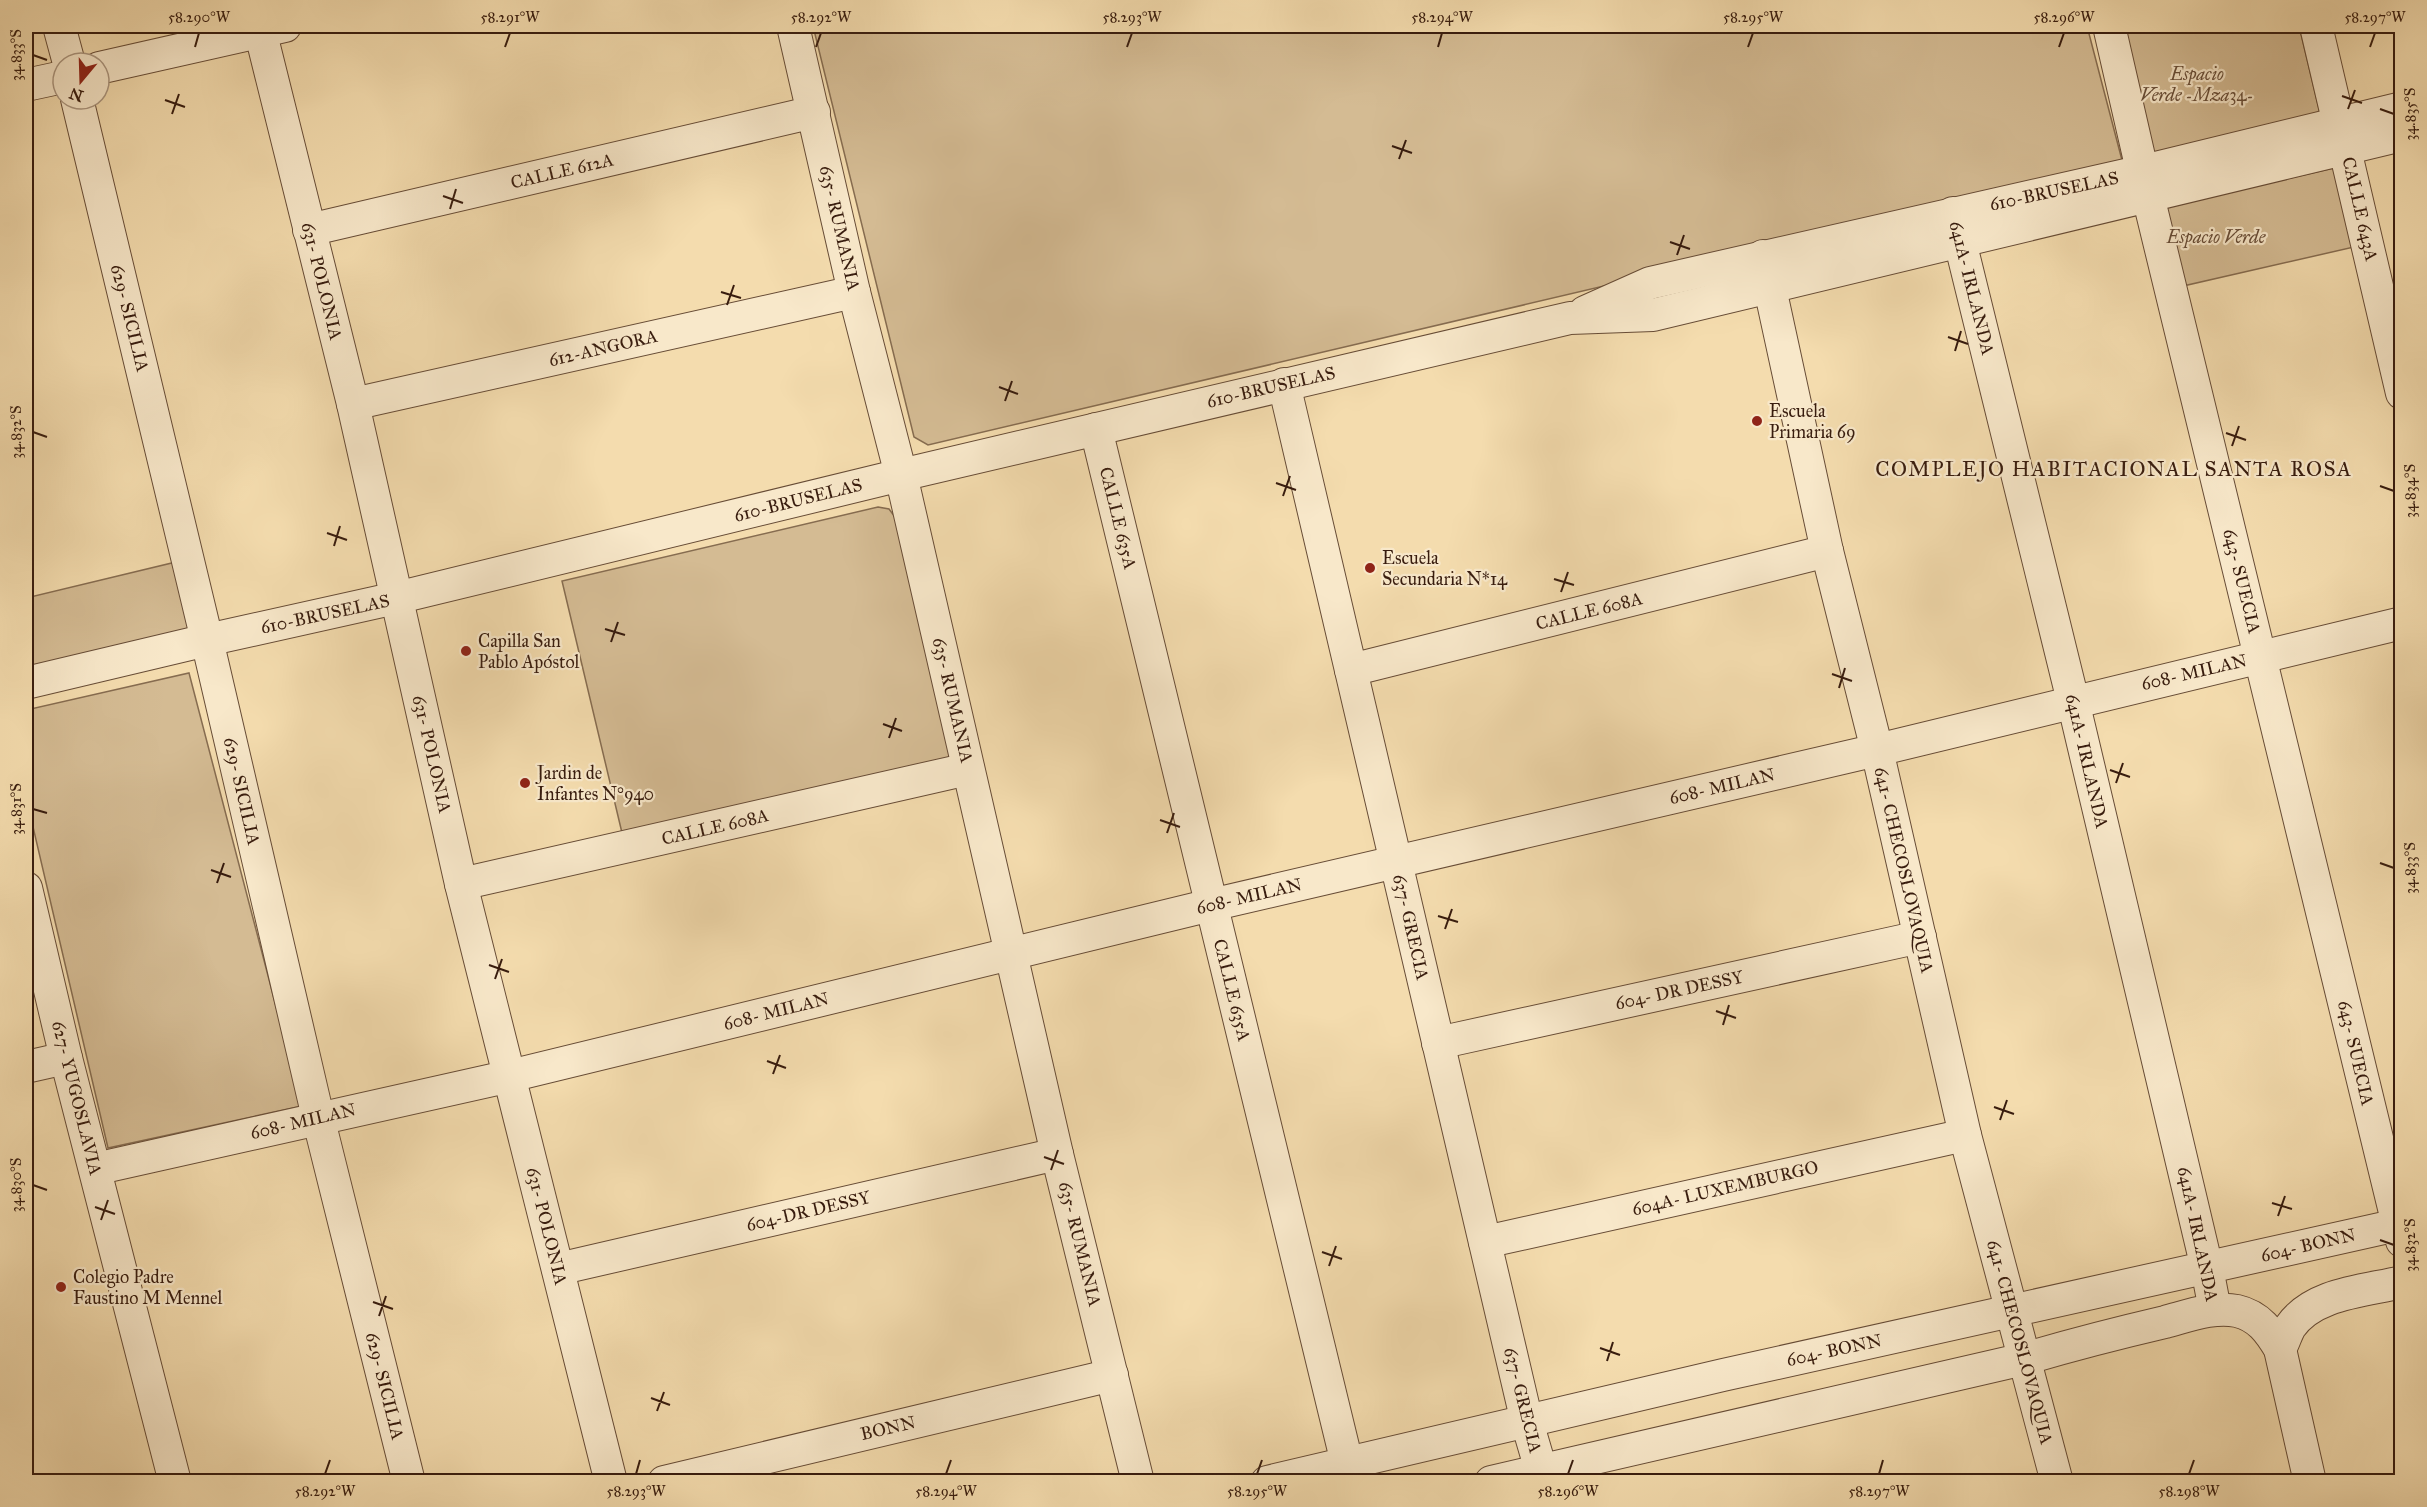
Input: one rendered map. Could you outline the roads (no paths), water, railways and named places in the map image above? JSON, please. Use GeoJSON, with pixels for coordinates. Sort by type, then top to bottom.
{"type":"FeatureCollection","features":[{"type":"Feature","properties":{"kind":"street"},"geometry":{"type":"LineString","coordinates":[[60,26],[66,51]]}},
{"type":"Feature","properties":{"kind":"street","name":"635- RUMANIA"},"geometry":{"type":"LineString","coordinates":[[793,26],[854,292],[901,475],[1057,1154],[1138,1482]]}},
{"type":"Feature","properties":{"kind":"street","name":"643- SUECIA"},"geometry":{"type":"LineString","coordinates":[[2109,26],[2145,184],[2400,1230]]}},
{"type":"Feature","properties":{"kind":"street","name":"CALLE 643A"},"geometry":{"type":"LineString","coordinates":[[2316,26],[2402,393]]}},
{"type":"Feature","properties":{"kind":"street"},"geometry":{"type":"LineString","coordinates":[[111,65],[268,27]]}},
{"type":"Feature","properties":{"kind":"street","name":"631- POLONIA"},"geometry":{"type":"LineString","coordinates":[[268,27],[309,230],[353,404],[461,884],[611,1482]]}},
{"type":"Feature","properties":{"kind":"street"},"geometry":{"type":"LineString","coordinates":[[26,85],[51,80]]}},
{"type":"Feature","properties":{"kind":"street","name":"610-BRUSELAS"},"geometry":{"type":"LineString","coordinates":[[26,683],[396,598],[901,475],[1570,318],[1650,283],[1763,256],[1957,227],[2145,184],[2343,135],[2402,108]]}},
{"type":"Feature","properties":{"kind":"street","name":"629- SICILIA"},"geometry":{"type":"LineString","coordinates":[[80,111],[207,640],[318,1117],[409,1482]]}},
{"type":"Feature","properties":{"kind":"street","name":"CALLE 612A"},"geometry":{"type":"LineString","coordinates":[[309,230],[814,112]]}},
{"type":"Feature","properties":{"kind":"street","name":"610-BRUSELAS"},"geometry":{"type":"LineString","coordinates":[[2343,135],[2402,135]]}},
{"type":"Feature","properties":{"kind":"street","name":"610-BRUSELAS"},"geometry":{"type":"LineString","coordinates":[[1570,318],[1653,315],[1771,287],[1957,227]]}},
{"type":"Feature","properties":{"kind":"street","name":"641A- IRLANDA"},"geometry":{"type":"LineString","coordinates":[[1957,227],[2073,701],[2215,1310]]}},
{"type":"Feature","properties":{"kind":"street","name":"641- CHECOSLOVAQUIA"},"geometry":{"type":"LineString","coordinates":[[1763,256],[1827,551],[1877,750],[1965,1135],[2057,1482]]}},
{"type":"Feature","properties":{"kind":"street","name":"612-ANGORA"},"geometry":{"type":"LineString","coordinates":[[353,404],[854,292]]}},
{"type":"Feature","properties":{"kind":"street","name":"637- GRECIA"},"geometry":{"type":"LineString","coordinates":[[1284,384],[1527,1422],[1541,1470]]}},
{"type":"Feature","properties":{"kind":"street","name":"CALLE 635A"},"geometry":{"type":"LineString","coordinates":[[1096,429],[1350,1472]]}},
{"type":"Feature","properties":{"kind":"street","name":"CALLE 608A"},"geometry":{"type":"LineString","coordinates":[[1351,670],[1827,551]]}},
{"type":"Feature","properties":{"kind":"street","name":"608- MILAN"},"geometry":{"type":"LineString","coordinates":[[96,1169],[318,1117],[510,1076],[1211,905],[1877,750],[2402,623]]}},
{"type":"Feature","properties":{"kind":"street","name":"CALLE 608A"},"geometry":{"type":"LineString","coordinates":[[461,884],[968,769]]}},
{"type":"Feature","properties":{"kind":"street","name":"627- YUGOSLAVIA"},"geometry":{"type":"LineString","coordinates":[[26,888],[66,1058],[175,1482]]}},
{"type":"Feature","properties":{"kind":"street","name":"604- DR DESSY"},"geometry":{"type":"LineString","coordinates":[[1438,1043],[1920,937]]}},
{"type":"Feature","properties":{"kind":"street"},"geometry":{"type":"LineString","coordinates":[[26,1067],[66,1058]]}},
{"type":"Feature","properties":{"kind":"street","name":"604A- LUXEMBURGO"},"geometry":{"type":"LineString","coordinates":[[1485,1242],[1965,1135]]}},
{"type":"Feature","properties":{"kind":"street","name":"604-DR DESSY"},"geometry":{"type":"LineString","coordinates":[[558,1269],[1057,1154]]}},
{"type":"Feature","properties":{"kind":"street","name":"604- BONN"},"geometry":{"type":"LineString","coordinates":[[1267,1482],[1350,1472],[1527,1422],[1723,1375],[2207,1268],[2400,1230]]}},
{"type":"Feature","properties":{"kind":"street"},"geometry":{"type":"LineString","coordinates":[[2280,1349],[2290,1328],[2304,1312],[2324,1300],[2402,1282]]}},
{"type":"Feature","properties":{"kind":"street"},"geometry":{"type":"LineString","coordinates":[[1491,1482],[2024,1359],[2087,1340],[2215,1310],[2237,1311],[2254,1318],[2270,1331],[2280,1349],[2310,1482]]}},
{"type":"Feature","properties":{"kind":"street","name":"BONN"},"geometry":{"type":"LineString","coordinates":[[664,1482],[1112,1375]]}},
{"type":"Feature","properties":{"kind":"street"},"geometry":{"type":"LineString","coordinates":[[1723,1375],[1735,1424]]}},
{"type":"Feature","properties":{"kind":"place","name":"Escuela Primaria 69"},"geometry":{"type":"Point","coordinates":[1757,421]}},
{"type":"Feature","properties":{"kind":"place","name":"Escuela Secundaria N*14"},"geometry":{"type":"Point","coordinates":[1370,568]}},
{"type":"Feature","properties":{"kind":"place","name":"Capilla San Pablo Apóstol"},"geometry":{"type":"Point","coordinates":[466,651]}},
{"type":"Feature","properties":{"kind":"place","name":"Jardin de Infantes N°940"},"geometry":{"type":"Point","coordinates":[525,783]}},
{"type":"Feature","properties":{"kind":"place","name":"Colegio Padre Faustino M Mennel"},"geometry":{"type":"Point","coordinates":[61,1287]}},
{"type":"Feature","properties":{"kind":"district","name":"COMPLEJO HABITACIONAL SANTA ROSA"},"geometry":{"type":"Point","coordinates":[2114,469]}},
{"type":"Feature","properties":{"kind":"park label","name":"Espacio Verde -Mza34-"},"geometry":{"type":"Point","coordinates":[2197,84]}},
{"type":"Feature","properties":{"kind":"park label","name":"Espacio Verde"},"geometry":{"type":"Point","coordinates":[2216,237]}}]}
